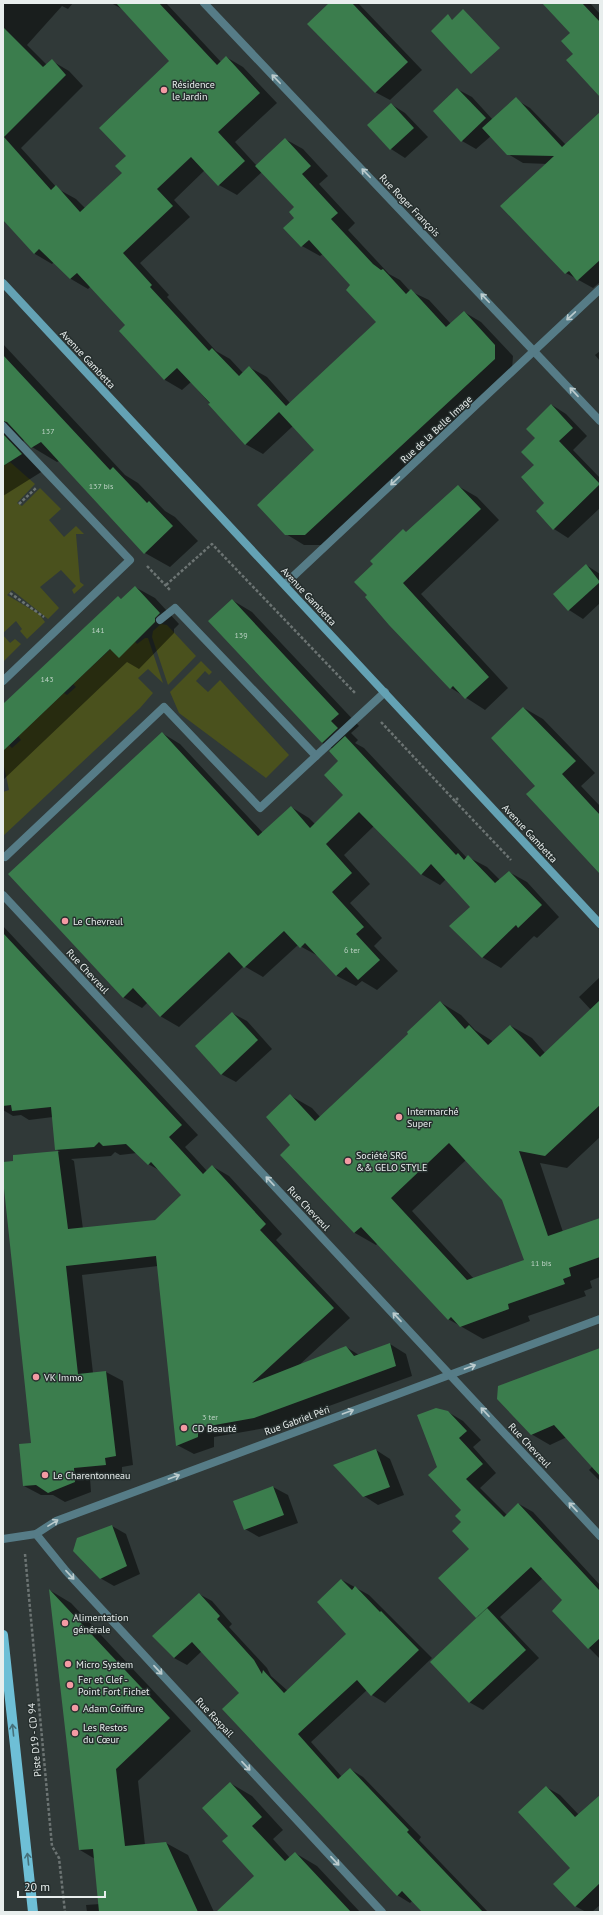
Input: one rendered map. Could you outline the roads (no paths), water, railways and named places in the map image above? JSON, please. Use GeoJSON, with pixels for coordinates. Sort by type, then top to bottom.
{"type":"FeatureCollection","features":[{"type":"Feature","properties":{"kind":"main road"},"geometry":{"type":"LineString","coordinates":[[3,1635],[34,1912]]}},
{"type":"Feature","properties":{"kind":"street","name":"Rue Roger François"},"geometry":{"type":"LineString","coordinates":[[204,3],[535,350],[600,421]]}},
{"type":"Feature","properties":{"kind":"street","name":"Avenue Gambetta"},"geometry":{"type":"LineString","coordinates":[[3,282],[600,924]]}},
{"type":"Feature","properties":{"kind":"street","name":"Rue de la Belle Image"},"geometry":{"type":"LineString","coordinates":[[285,584],[600,289]]}},
{"type":"Feature","properties":{"kind":"street"},"geometry":{"type":"LineString","coordinates":[[3,426],[130,560],[3,681]]}},
{"type":"Feature","properties":{"kind":"street"},"geometry":{"type":"LineString","coordinates":[[160,620],[174,608],[316,756]]}},
{"type":"Feature","properties":{"kind":"street"},"geometry":{"type":"LineString","coordinates":[[5,857],[164,707],[260,808],[385,692]]}},
{"type":"Feature","properties":{"kind":"street","name":"Rue Chevreul"},"geometry":{"type":"LineString","coordinates":[[3,895],[600,1536]]}},
{"type":"Feature","properties":{"kind":"street","name":"Rue Gabriel Péri"},"geometry":{"type":"LineString","coordinates":[[3,1539],[36,1534],[56,1520],[600,1319]]}},
{"type":"Feature","properties":{"kind":"street","name":"Rue Raspail"},"geometry":{"type":"LineString","coordinates":[[36,1534],[66,1571],[382,1912]]}},
{"type":"Feature","properties":{"kind":"place","name":"Résidence le Jardin"},"geometry":{"type":"Point","coordinates":[164,90]}},
{"type":"Feature","properties":{"kind":"place","name":"Le Chevreul"},"geometry":{"type":"Point","coordinates":[65,921]}},
{"type":"Feature","properties":{"kind":"place","name":"Intermarché Super"},"geometry":{"type":"Point","coordinates":[399,1117]}},
{"type":"Feature","properties":{"kind":"place","name":"Société SRG && GELO STYLE"},"geometry":{"type":"Point","coordinates":[348,1161]}},
{"type":"Feature","properties":{"kind":"place","name":"VK Immo"},"geometry":{"type":"Point","coordinates":[36,1377]}},
{"type":"Feature","properties":{"kind":"place","name":"CD Beauté"},"geometry":{"type":"Point","coordinates":[184,1428]}},
{"type":"Feature","properties":{"kind":"place","name":"Le Charentonneau"},"geometry":{"type":"Point","coordinates":[45,1475]}},
{"type":"Feature","properties":{"kind":"place","name":"Alimentation générale"},"geometry":{"type":"Point","coordinates":[65,1623]}},
{"type":"Feature","properties":{"kind":"place","name":"Micro System"},"geometry":{"type":"Point","coordinates":[68,1664]}},
{"type":"Feature","properties":{"kind":"place","name":"Fer et Clef - Point Fort Fichet"},"geometry":{"type":"Point","coordinates":[70,1685]}},
{"type":"Feature","properties":{"kind":"place","name":"Adam Coiffure"},"geometry":{"type":"Point","coordinates":[75,1708]}},
{"type":"Feature","properties":{"kind":"place","name":"Les Restos du Cœur"},"geometry":{"type":"Point","coordinates":[75,1733]}}]}
